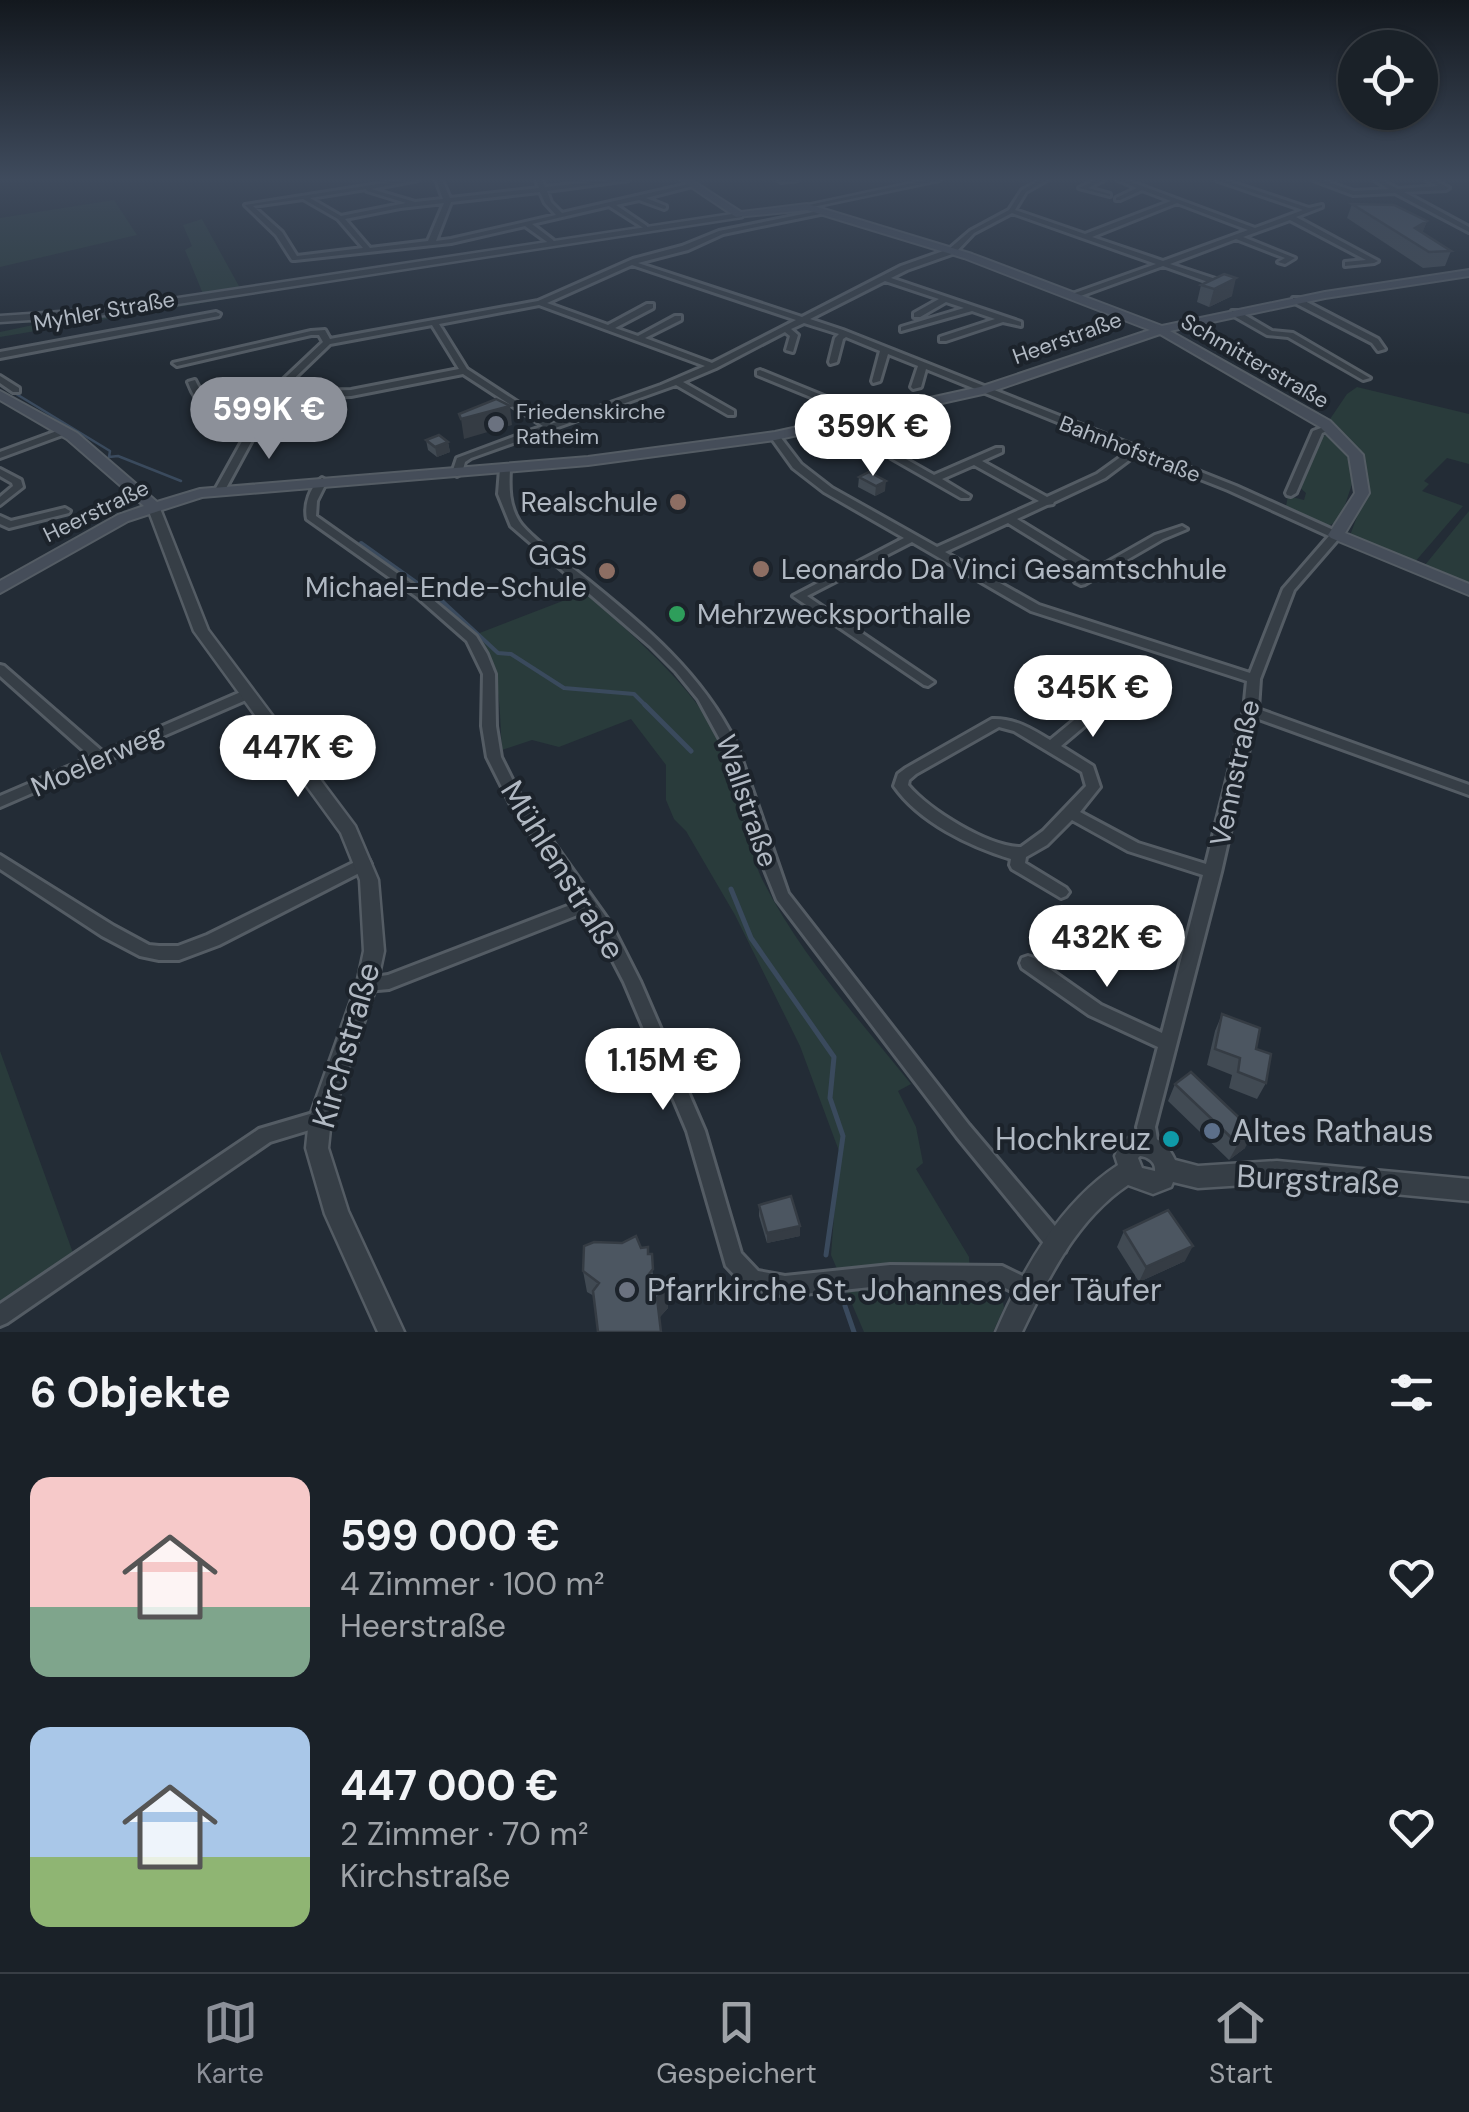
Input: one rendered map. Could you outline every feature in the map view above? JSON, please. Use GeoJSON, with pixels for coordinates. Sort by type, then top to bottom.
{"type":"FeatureCollection","features":[{"type":"Feature","properties":{"kind":"main road","name":"Schmitterstraße"},"geometry":{"type":"LineString","coordinates":[[923,242],[1160,330],[1329,428],[1356,454],[1361,469],[1362,492],[1336,535]]}},
{"type":"Feature","properties":{"kind":"main road","name":"Heerstraße"},"geometry":{"type":"LineString","coordinates":[[0,588],[100,529],[152,506],[220,490],[457,473],[776,436],[983,390],[1160,330],[1296,300],[1469,272]]}},
{"type":"Feature","properties":{"kind":"main road"},"geometry":{"type":"LineString","coordinates":[[0,395],[65,431],[152,506]]}},
{"type":"Feature","properties":{"kind":"main road"},"geometry":{"type":"LineString","coordinates":[[1336,535],[1469,590]]}},
{"type":"Feature","properties":{"kind":"street"},"geometry":{"type":"LineString","coordinates":[[284,242],[295,258],[430,242]]}},
{"type":"Feature","properties":{"kind":"street"},"geometry":{"type":"LineString","coordinates":[[362,242],[368,249]]}},
{"type":"Feature","properties":{"kind":"street"},"geometry":{"type":"LineString","coordinates":[[0,320],[106,312],[563,242]]}},
{"type":"Feature","properties":{"kind":"street"},"geometry":{"type":"LineString","coordinates":[[177,363],[540,303],[632,263],[699,242]]}},
{"type":"Feature","properties":{"kind":"street"},"geometry":{"type":"LineString","coordinates":[[457,473],[461,460],[468,456],[677,382],[808,320],[884,278],[952,251],[961,242]]}},
{"type":"Feature","properties":{"kind":"street"},"geometry":{"type":"LineString","coordinates":[[1100,242],[1226,285]]}},
{"type":"Feature","properties":{"kind":"street"},"geometry":{"type":"LineString","coordinates":[[1075,296],[1220,242]]}},
{"type":"Feature","properties":{"kind":"street"},"geometry":{"type":"LineString","coordinates":[[1250,242],[1291,258],[1282,262]]}},
{"type":"Feature","properties":{"kind":"street"},"geometry":{"type":"LineString","coordinates":[[1338,242],[1374,261],[1348,264]]}},
{"type":"Feature","properties":{"kind":"street","name":"Bahnhofstraße"},"geometry":{"type":"LineString","coordinates":[[632,263],[845,334],[1336,535]]}},
{"type":"Feature","properties":{"kind":"street"},"geometry":{"type":"LineString","coordinates":[[884,278],[1018,324]]}},
{"type":"Feature","properties":{"kind":"street"},"geometry":{"type":"LineString","coordinates":[[917,315],[947,298]]}},
{"type":"Feature","properties":{"kind":"street"},"geometry":{"type":"LineString","coordinates":[[1296,300],[1375,341],[1381,349]]}},
{"type":"Feature","properties":{"kind":"street"},"geometry":{"type":"LineString","coordinates":[[540,303],[713,366]]}},
{"type":"Feature","properties":{"kind":"street"},"geometry":{"type":"LineString","coordinates":[[608,328],[650,306]]}},
{"type":"Feature","properties":{"kind":"street"},"geometry":{"type":"LineString","coordinates":[[904,329],[974,308]]}},
{"type":"Feature","properties":{"kind":"street"},"geometry":{"type":"LineString","coordinates":[[1235,313],[1270,332],[1290,335],[1366,378]]}},
{"type":"Feature","properties":{"kind":"street","name":"Myhler Straße"},"geometry":{"type":"LineString","coordinates":[[0,356],[216,314]]}},
{"type":"Feature","properties":{"kind":"street"},"geometry":{"type":"LineString","coordinates":[[638,338],[678,318]]}},
{"type":"Feature","properties":{"kind":"street"},"geometry":{"type":"LineString","coordinates":[[944,339],[1004,318]]}},
{"type":"Feature","properties":{"kind":"street"},"geometry":{"type":"LineString","coordinates":[[434,322],[464,371],[550,427]]}},
{"type":"Feature","properties":{"kind":"street"},"geometry":{"type":"LineString","coordinates":[[787,330],[794,335],[790,350]]}},
{"type":"Feature","properties":{"kind":"street"},"geometry":{"type":"LineString","coordinates":[[833,362],[839,338],[845,334]]}},
{"type":"Feature","properties":{"kind":"street"},"geometry":{"type":"LineString","coordinates":[[220,490],[272,395],[325,337]]}},
{"type":"Feature","properties":{"kind":"street"},"geometry":{"type":"LineString","coordinates":[[1317,350],[1332,346]]}},
{"type":"Feature","properties":{"kind":"street"},"geometry":{"type":"LineString","coordinates":[[876,381],[885,350]]}},
{"type":"Feature","properties":{"kind":"street"},"geometry":{"type":"LineString","coordinates":[[916,387],[923,365]]}},
{"type":"Feature","properties":{"kind":"street"},"geometry":{"type":"LineString","coordinates":[[272,395],[351,393],[464,371]]}},
{"type":"Feature","properties":{"kind":"street"},"geometry":{"type":"LineString","coordinates":[[760,373],[870,418]]}},
{"type":"Feature","properties":{"kind":"street"},"geometry":{"type":"LineString","coordinates":[[0,379],[16,390]]}},
{"type":"Feature","properties":{"kind":"street"},"geometry":{"type":"LineString","coordinates":[[192,382],[194,391],[216,414],[227,421],[256,425]]}},
{"type":"Feature","properties":{"kind":"street"},"geometry":{"type":"LineString","coordinates":[[677,382],[731,413]]}},
{"type":"Feature","properties":{"kind":"street","name":"Schmitterstraße"},"geometry":{"type":"LineString","coordinates":[[1291,492],[1318,431],[1329,428]]}},
{"type":"Feature","properties":{"kind":"street"},"geometry":{"type":"LineString","coordinates":[[0,456],[65,431]]}},
{"type":"Feature","properties":{"kind":"street"},"geometry":{"type":"LineString","coordinates":[[776,436],[797,466],[813,479],[1035,608],[1254,678]]}},
{"type":"Feature","properties":{"kind":"street"},"geometry":{"type":"LineString","coordinates":[[936,478],[998,450]]}},
{"type":"Feature","properties":{"kind":"street"},"geometry":{"type":"LineString","coordinates":[[936,552],[1101,476],[1135,450]]}},
{"type":"Feature","properties":{"kind":"street"},"geometry":{"type":"LineString","coordinates":[[894,456],[966,496]]}},
{"type":"Feature","properties":{"kind":"street"},"geometry":{"type":"LineString","coordinates":[[975,461],[1049,502]]}},
{"type":"Feature","properties":{"kind":"street","name":"Wallstraße"},"geometry":{"type":"LineString","coordinates":[[505,468],[503,494],[514,524],[695,687],[718,720],[738,766],[762,854],[782,896],[951,1116],[1058,1246]]}},
{"type":"Feature","properties":{"kind":"street"},"geometry":{"type":"LineString","coordinates":[[0,472],[18,487],[0,502]]}},
{"type":"Feature","properties":{"kind":"street","name":"Mühlenstraße"},"geometry":{"type":"LineString","coordinates":[[322,481],[312,502],[311,517],[421,595],[472,639],[489,674],[489,726],[494,757],[515,798],[588,904],[632,982],[696,1131],[734,1260],[753,1280],[784,1286],[890,1275],[1002,1276],[1030,1290]]}},
{"type":"Feature","properties":{"kind":"street","name":"Kirchstraße"},"geometry":{"type":"LineString","coordinates":[[152,506],[194,619],[348,830],[364,864],[374,916],[374,951],[367,984],[320,1119],[317,1148],[337,1214],[391,1332]]}},
{"type":"Feature","properties":{"kind":"street"},"geometry":{"type":"LineString","coordinates":[[0,520],[10,526],[64,510]]}},
{"type":"Feature","properties":{"kind":"street"},"geometry":{"type":"LineString","coordinates":[[1010,519],[1096,572]]}},
{"type":"Feature","properties":{"kind":"street"},"geometry":{"type":"LineString","coordinates":[[1081,582],[1160,537],[1182,529]]}},
{"type":"Feature","properties":{"kind":"street","name":"Vennstraße"},"geometry":{"type":"LineString","coordinates":[[1149,1146],[1146,1127],[1251,711],[1254,678],[1290,589],[1336,535]]}},
{"type":"Feature","properties":{"kind":"street"},"geometry":{"type":"LineString","coordinates":[[912,538],[799,596],[928,682]]}},
{"type":"Feature","properties":{"kind":"street"},"geometry":{"type":"LineString","coordinates":[[0,669],[101,758]]}},
{"type":"Feature","properties":{"kind":"street","name":"Moelerweg"},"geometry":{"type":"LineString","coordinates":[[0,802],[248,694]]}},
{"type":"Feature","properties":{"kind":"street"},"geometry":{"type":"LineString","coordinates":[[1051,747],[1107,700]]}},
{"type":"Feature","properties":{"kind":"street"},"geometry":{"type":"LineString","coordinates":[[1251,711],[1469,790]]}},
{"type":"Feature","properties":{"kind":"street"},"geometry":{"type":"LineString","coordinates":[[1018,855],[990,846],[907,796],[901,786],[903,778],[996,722],[1018,727],[1092,776],[1093,787],[1071,813],[1018,855],[1017,866],[1061,892]]}},
{"type":"Feature","properties":{"kind":"street"},"geometry":{"type":"LineString","coordinates":[[1071,813],[1133,848],[1212,872]]}},
{"type":"Feature","properties":{"kind":"street"},"geometry":{"type":"LineString","coordinates":[[0,861],[108,932],[146,951],[159,953],[180,953],[213,940],[364,864]]}},
{"type":"Feature","properties":{"kind":"street"},"geometry":{"type":"LineString","coordinates":[[367,984],[389,982],[588,904]]}},
{"type":"Feature","properties":{"kind":"street"},"geometry":{"type":"LineString","coordinates":[[1028,963],[1095,1010],[1169,1044]]}},
{"type":"Feature","properties":{"kind":"street"},"geometry":{"type":"LineString","coordinates":[[0,1316],[265,1134],[320,1119]]}},
{"type":"Feature","properties":{"kind":"street"},"geometry":{"type":"LineString","coordinates":[[1149,1146],[1164,1158],[1168,1169],[1163,1179],[1153,1183],[1140,1180],[1130,1170],[1128,1150],[1149,1146]]}},
{"type":"Feature","properties":{"kind":"street","name":"Burgstraße"},"geometry":{"type":"LineString","coordinates":[[1168,1169],[1198,1177],[1278,1172],[1469,1190]]}},
{"type":"Feature","properties":{"kind":"street"},"geometry":{"type":"LineString","coordinates":[[1009,1332],[1030,1290],[1080,1212],[1108,1182],[1130,1170]]}},
{"type":"Feature","properties":{"kind":"shaded area"},"geometry":{"type":"Polygon","coordinates":[[[0,242],[106,242],[0,267],[0,242]]]}},
{"type":"Feature","properties":{"kind":"shaded area"},"geometry":{"type":"Polygon","coordinates":[[[190,242],[215,242],[240,288],[203,294],[185,250],[192,246],[190,242]]]}},
{"type":"Feature","properties":{"kind":"shaded area"},"geometry":{"type":"Polygon","coordinates":[[[253,291],[255,294],[0,337],[0,332],[38,324],[22,322],[25,320],[103,314],[253,291]]]}},
{"type":"Feature","properties":{"kind":"shaded area"},"geometry":{"type":"Polygon","coordinates":[[[1357,387],[1469,414],[1469,464],[1447,458],[1424,481],[1429,484],[1422,491],[1463,506],[1414,563],[1349,538],[1366,493],[1366,479],[1328,422],[1347,394],[1357,387]]]}},
{"type":"Feature","properties":{"kind":"shaded area"},"geometry":{"type":"Polygon","coordinates":[[[1332,435],[1343,447],[1355,475],[1340,520],[1328,526],[1286,506],[1288,496],[1304,500],[1306,493],[1298,486],[1322,436],[1332,435]]]}},
{"type":"Feature","properties":{"kind":"shaded area"},"geometry":{"type":"Polygon","coordinates":[[[1469,511],[1469,585],[1425,565],[1469,511]]]}},
{"type":"Feature","properties":{"kind":"shaded area"},"geometry":{"type":"Polygon","coordinates":[[[586,592],[671,673],[707,718],[734,771],[757,868],[778,909],[832,986],[911,1084],[898,1091],[916,1127],[923,1163],[916,1169],[969,1257],[971,1287],[991,1288],[1002,1296],[1004,1308],[993,1332],[864,1332],[831,1255],[839,1151],[800,1046],[735,915],[686,831],[674,819],[666,800],[666,765],[631,719],[559,747],[532,740],[502,750],[495,677],[477,634],[586,592]]]}},
{"type":"Feature","properties":{"kind":"shaded area"},"geometry":{"type":"Polygon","coordinates":[[[0,1051],[73,1253],[0,1302],[0,1051]]]}},
{"type":"Feature","properties":{"kind":"building"},"geometry":{"type":"Polygon","coordinates":[[[1413,242],[1437,242],[1451,251],[1429,252],[1413,242]]]}},
{"type":"Feature","properties":{"kind":"building"},"geometry":{"type":"Polygon","coordinates":[[[1224,274],[1236,278],[1214,289],[1201,285],[1224,274]]]}},
{"type":"Feature","properties":{"kind":"building"},"geometry":{"type":"Polygon","coordinates":[[[496,399],[510,406],[461,419],[459,414],[496,399]]]}},
{"type":"Feature","properties":{"kind":"building"},"geometry":{"type":"Polygon","coordinates":[[[439,435],[448,442],[435,447],[426,440],[439,435]]]}},
{"type":"Feature","properties":{"kind":"building"},"geometry":{"type":"Polygon","coordinates":[[[869,472],[886,481],[876,486],[859,477],[869,472]]]}},
{"type":"Feature","properties":{"kind":"building"},"geometry":{"type":"Polygon","coordinates":[[[1222,1014],[1260,1028],[1256,1049],[1271,1054],[1266,1083],[1238,1072],[1240,1058],[1215,1049],[1222,1014]]]}},
{"type":"Feature","properties":{"kind":"building"},"geometry":{"type":"Polygon","coordinates":[[[1191,1072],[1254,1132],[1238,1144],[1175,1084],[1191,1072]]]}},
{"type":"Feature","properties":{"kind":"building"},"geometry":{"type":"Polygon","coordinates":[[[791,1196],[800,1226],[767,1233],[759,1205],[791,1196]]]}},
{"type":"Feature","properties":{"kind":"building"},"geometry":{"type":"Polygon","coordinates":[[[1168,1210],[1193,1246],[1146,1267],[1124,1231],[1168,1210]]]}},
{"type":"Feature","properties":{"kind":"building","name":"Pfarrkirche St. Johannes der Täufer"},"geometry":{"type":"Polygon","coordinates":[[[636,1236],[641,1248],[648,1247],[648,1254],[652,1254],[653,1269],[649,1274],[666,1288],[657,1298],[661,1332],[598,1332],[593,1291],[599,1283],[583,1271],[584,1246],[594,1242],[622,1243],[636,1236]]]}},
{"type":"Feature","properties":{"kind":"waterway"},"geometry":{"type":"LineString","coordinates":[[0,384],[110,451],[109,457],[118,456],[181,481]]}},
{"type":"Feature","properties":{"kind":"waterway"},"geometry":{"type":"LineString","coordinates":[[361,543],[441,600],[498,653],[511,654],[564,688],[634,694],[691,751]]}},
{"type":"Feature","properties":{"kind":"waterway"},"geometry":{"type":"LineString","coordinates":[[731,889],[751,938],[834,1057],[830,1098],[843,1136],[826,1255]]}},
{"type":"Feature","properties":{"kind":"waterway"},"geometry":{"type":"LineString","coordinates":[[845,1306],[854,1332]]}},
{"type":"Feature","properties":{"kind":"place","name":"Friedenskirche Ratheim"},"geometry":{"type":"Point","coordinates":[496,424]}},
{"type":"Feature","properties":{"kind":"place","name":"Realschule"},"geometry":{"type":"Point","coordinates":[678,502]}},
{"type":"Feature","properties":{"kind":"place","name":"Leonardo Da Vinci Gesamtschhule"},"geometry":{"type":"Point","coordinates":[761,569]}},
{"type":"Feature","properties":{"kind":"place","name":"GGS Michael-Ende-Schule"},"geometry":{"type":"Point","coordinates":[607,571]}},
{"type":"Feature","properties":{"kind":"place","name":"Mehrzwecksporthalle"},"geometry":{"type":"Point","coordinates":[677,614]}},
{"type":"Feature","properties":{"kind":"place","name":"Altes Rathaus"},"geometry":{"type":"Point","coordinates":[1212,1131]}},
{"type":"Feature","properties":{"kind":"place","name":"Hochkreuz"},"geometry":{"type":"Point","coordinates":[1171,1139]}},
{"type":"Feature","properties":{"kind":"place","name":"Pfarrkirche St. Johannes der Täufer"},"geometry":{"type":"Point","coordinates":[627,1290]}}]}
